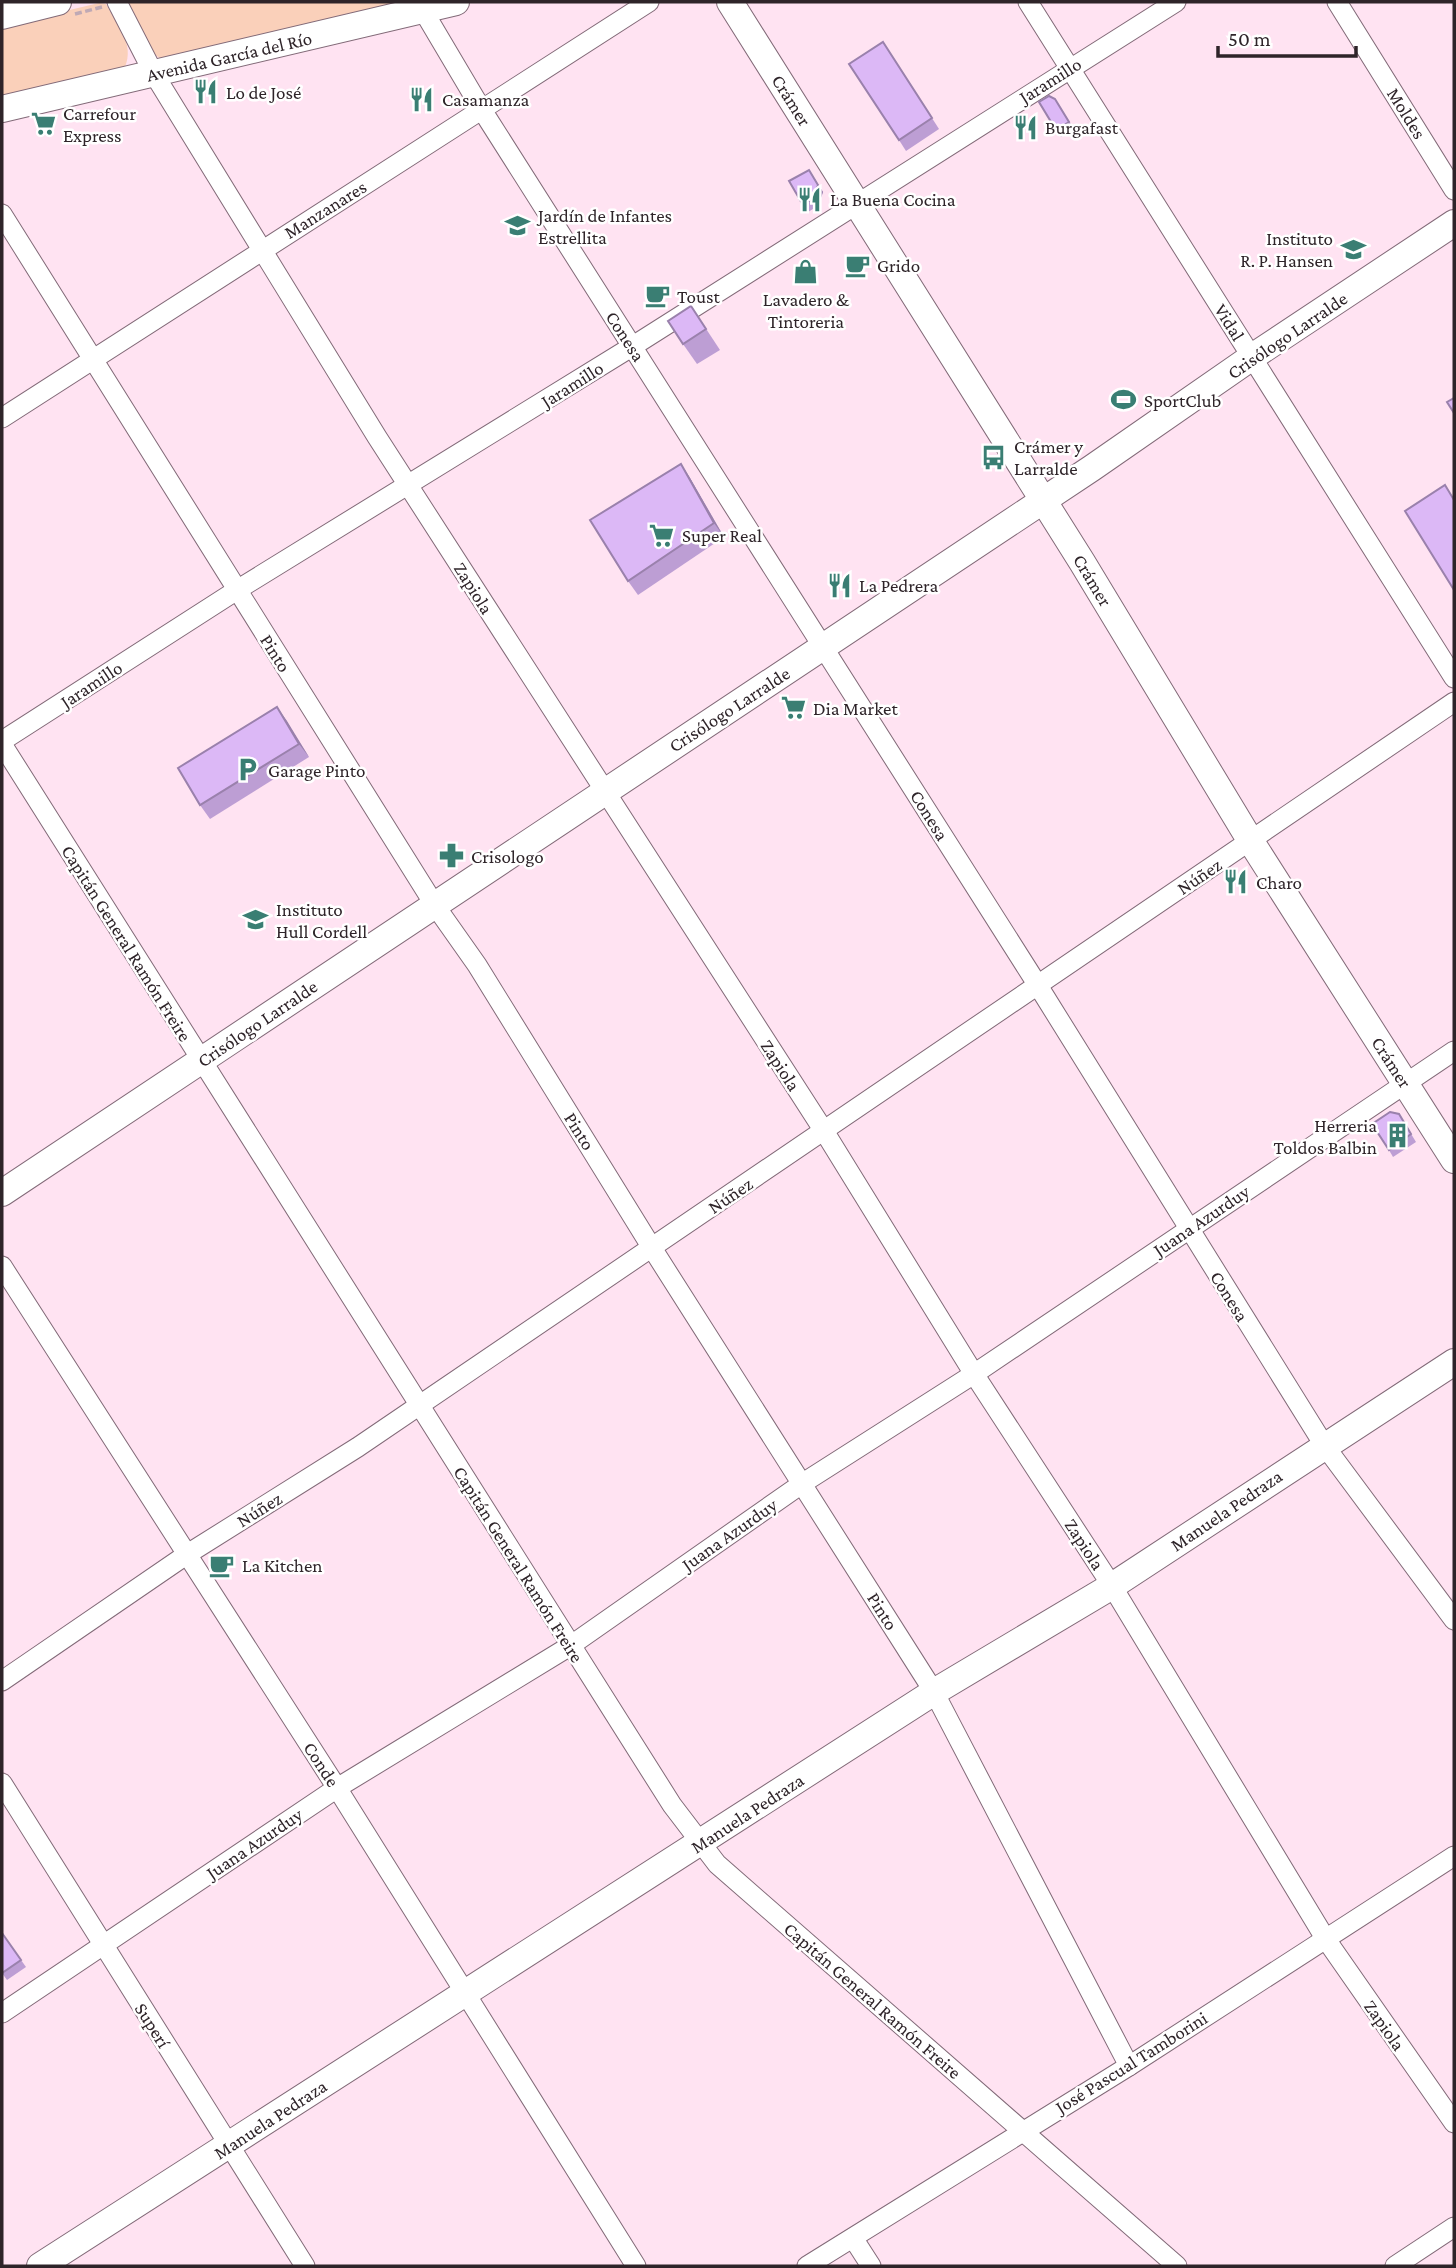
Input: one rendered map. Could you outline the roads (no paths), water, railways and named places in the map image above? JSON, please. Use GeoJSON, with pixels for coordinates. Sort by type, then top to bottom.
{"type":"FeatureCollection","features":[{"type":"Feature","properties":{"kind":"street"},"geometry":{"type":"LineString","coordinates":[[2,16],[58,2]]}},
{"type":"Feature","properties":{"kind":"street","name":"Zapiola"},"geometry":{"type":"LineString","coordinates":[[117,2],[154,74],[260,250],[603,792],[824,1131],[974,1374],[1112,1586],[1325,1938],[1454,2123]]}},
{"type":"Feature","properties":{"kind":"street","name":"Avenida García del Río"},"geometry":{"type":"LineString","coordinates":[[2,109],[154,74],[420,6],[456,2]]}},
{"type":"Feature","properties":{"kind":"street","name":"Manzanares"},"geometry":{"type":"LineString","coordinates":[[2,418],[649,2]]}},
{"type":"Feature","properties":{"kind":"street","name":"Crámer"},"geometry":{"type":"LineString","coordinates":[[730,2],[1043,500],[1250,840],[1454,1160]]}},
{"type":"Feature","properties":{"kind":"street","name":"Vidal"},"geometry":{"type":"LineString","coordinates":[[1028,2],[1454,677]]}},
{"type":"Feature","properties":{"kind":"street","name":"Jaramillo"},"geometry":{"type":"LineString","coordinates":[[2,742],[237,590],[633,346],[1176,2]]}},
{"type":"Feature","properties":{"kind":"street","name":"Moldes"},"geometry":{"type":"LineString","coordinates":[[1337,2],[1454,190]]}},
{"type":"Feature","properties":{"kind":"street","name":"Conesa"},"geometry":{"type":"LineString","coordinates":[[420,6],[482,110],[1037,984],[1324,1445],[1454,1620]]}},
{"type":"Feature","properties":{"kind":"street","name":"Pinto"},"geometry":{"type":"LineString","coordinates":[[2,214],[434,904],[477,965],[652,1248],[934,1692],[1129,2066]]}},
{"type":"Feature","properties":{"kind":"street","name":"Crisólogo Larralde"},"geometry":{"type":"LineString","coordinates":[[2,1193],[824,647],[1454,223]]}},
{"type":"Feature","properties":{"kind":"street","name":"Núñez"},"geometry":{"type":"LineString","coordinates":[[2,1681],[186,1555],[358,1447],[1454,702]]}},
{"type":"Feature","properties":{"kind":"street","name":"Capitán General Ramón Freire"},"geometry":{"type":"LineString","coordinates":[[2,742],[666,1797],[717,1864],[1177,2266]]}},
{"type":"Feature","properties":{"kind":"street","name":"Juana Azurduy"},"geometry":{"type":"LineString","coordinates":[[2,2013],[337,1788],[570,1646],[803,1483],[974,1374],[1454,1051]]}},
{"type":"Feature","properties":{"kind":"street","name":"Conde"},"geometry":{"type":"LineString","coordinates":[[2,1266],[337,1788],[636,2266]]}},
{"type":"Feature","properties":{"kind":"street","name":"Manuela Pedraza"},"geometry":{"type":"LineString","coordinates":[[40,2266],[934,1692],[1112,1586],[1454,1362]]}},
{"type":"Feature","properties":{"kind":"street","name":"Superí"},"geometry":{"type":"LineString","coordinates":[[2,1783],[305,2266]]}},
{"type":"Feature","properties":{"kind":"street","name":"José Pascual Tamborini"},"geometry":{"type":"LineString","coordinates":[[807,2266],[1129,2066],[1454,1856]]}},
{"type":"Feature","properties":{"kind":"street"},"geometry":{"type":"LineString","coordinates":[[1395,2266],[1454,2227]]}},
{"type":"Feature","properties":{"kind":"street"},"geometry":{"type":"LineString","coordinates":[[853,2238],[871,2266]]}},
{"type":"Feature","properties":{"kind":"place","name":"Lo de José"},"geometry":{"type":"Point","coordinates":[206,92]}},
{"type":"Feature","properties":{"kind":"place","name":"Casamanza"},"geometry":{"type":"Point","coordinates":[422,99]}},
{"type":"Feature","properties":{"kind":"place","name":"Carrefour Express"},"geometry":{"type":"Point","coordinates":[43,124]}},
{"type":"Feature","properties":{"kind":"place","name":"Burgafast"},"geometry":{"type":"Point","coordinates":[1025,127]}},
{"type":"Feature","properties":{"kind":"place","name":"La Buena Cocina"},"geometry":{"type":"Point","coordinates":[810,199]}},
{"type":"Feature","properties":{"kind":"place","name":"Jardín de Infantes Estrellita"},"geometry":{"type":"Point","coordinates":[518,226]}},
{"type":"Feature","properties":{"kind":"place","name":"Instituto R. P. Hansen"},"geometry":{"type":"Point","coordinates":[1353,249]}},
{"type":"Feature","properties":{"kind":"place","name":"Grido"},"geometry":{"type":"Point","coordinates":[857,265]}},
{"type":"Feature","properties":{"kind":"place","name":"Lavadero & Tintoreria"},"geometry":{"type":"Point","coordinates":[806,271]}},
{"type":"Feature","properties":{"kind":"place","name":"Toust"},"geometry":{"type":"Point","coordinates":[657,296]}},
{"type":"Feature","properties":{"kind":"place","name":"SportClub"},"geometry":{"type":"Point","coordinates":[1124,400]}},
{"type":"Feature","properties":{"kind":"place","name":"Crámer y Larralde"},"geometry":{"type":"Point","coordinates":[994,457]}},
{"type":"Feature","properties":{"kind":"place","name":"Super Real"},"geometry":{"type":"Point","coordinates":[662,535]}},
{"type":"Feature","properties":{"kind":"place","name":"La Pedrera"},"geometry":{"type":"Point","coordinates":[839,585]}},
{"type":"Feature","properties":{"kind":"place","name":"Dia Market"},"geometry":{"type":"Point","coordinates":[793,708]}},
{"type":"Feature","properties":{"kind":"place","name":"Garage Pinto"},"geometry":{"type":"Point","coordinates":[248,770]}},
{"type":"Feature","properties":{"kind":"place","name":"Crisologo"},"geometry":{"type":"Point","coordinates":[451,856]}},
{"type":"Feature","properties":{"kind":"place","name":"Charo"},"geometry":{"type":"Point","coordinates":[1236,882]}},
{"type":"Feature","properties":{"kind":"place","name":"Instituto Hull Cordell"},"geometry":{"type":"Point","coordinates":[256,920]}},
{"type":"Feature","properties":{"kind":"place","name":"Herreria Toldos Balbin"},"geometry":{"type":"Point","coordinates":[1397,1136]}},
{"type":"Feature","properties":{"kind":"place","name":"La Kitchen"},"geometry":{"type":"Point","coordinates":[222,1565]}}]}
